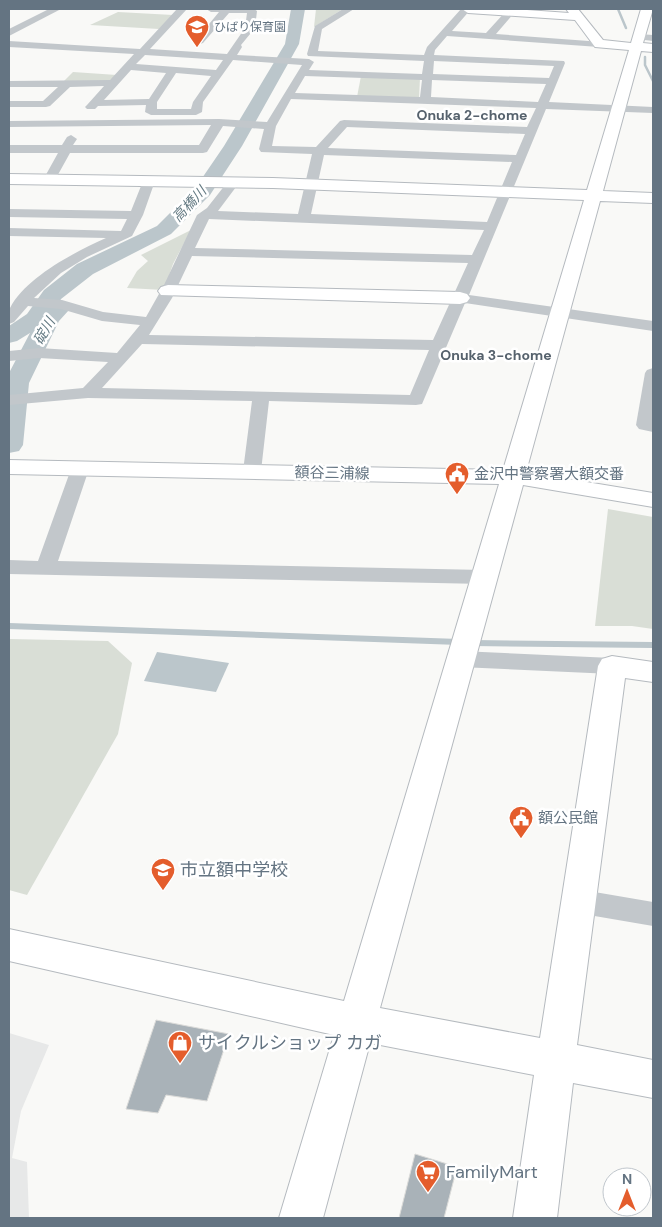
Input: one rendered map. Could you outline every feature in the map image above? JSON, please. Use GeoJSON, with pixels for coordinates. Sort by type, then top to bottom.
{"type":"FeatureCollection","features":[{"type":"Feature","properties":{"kind":"street"},"geometry":{"type":"LineString","coordinates":[[9,33],[56,9]]}},
{"type":"Feature","properties":{"kind":"street"},"geometry":{"type":"LineString","coordinates":[[49,180],[67,149],[78,123],[142,52],[160,39],[182,9]]}},
{"type":"Feature","properties":{"kind":"street"},"geometry":{"type":"LineString","coordinates":[[95,103],[198,102],[230,57],[234,43],[250,28],[252,11],[211,9]]}},
{"type":"Feature","properties":{"kind":"street"},"geometry":{"type":"LineString","coordinates":[[349,9],[318,28],[308,59],[301,73],[288,96],[267,125],[265,148],[520,159]]}},
{"type":"Feature","properties":{"kind":"street"},"geometry":{"type":"LineString","coordinates":[[425,100],[430,49],[467,9],[575,13],[584,31],[599,44]]}},
{"type":"Feature","properties":{"kind":"street"},"geometry":{"type":"LineString","coordinates":[[301,1218],[463,648],[515,477],[619,108],[645,42],[647,9]]}},
{"type":"Feature","properties":{"kind":"street"},"geometry":{"type":"LineString","coordinates":[[200,41],[226,10]]}},
{"type":"Feature","properties":{"kind":"street"},"geometry":{"type":"LineString","coordinates":[[489,36],[505,24],[510,12]]}},
{"type":"Feature","properties":{"kind":"street"},"geometry":{"type":"LineString","coordinates":[[444,33],[599,44],[645,42]]}},
{"type":"Feature","properties":{"kind":"street"},"geometry":{"type":"LineString","coordinates":[[9,44],[275,60],[429,58],[560,63],[508,192],[416,400],[88,393],[9,400]]}},
{"type":"Feature","properties":{"kind":"street"},"geometry":{"type":"LineString","coordinates":[[129,68],[218,73]]}},
{"type":"Feature","properties":{"kind":"street"},"geometry":{"type":"LineString","coordinates":[[152,102],[173,70]]}},
{"type":"Feature","properties":{"kind":"street"},"geometry":{"type":"LineString","coordinates":[[301,73],[552,81]]}},
{"type":"Feature","properties":{"kind":"street"},"geometry":{"type":"LineString","coordinates":[[9,104],[46,104],[68,83]]}},
{"type":"Feature","properties":{"kind":"street"},"geometry":{"type":"LineString","coordinates":[[9,84],[115,83]]}},
{"type":"Feature","properties":{"kind":"street"},"geometry":{"type":"LineString","coordinates":[[288,96],[543,104],[653,110]]}},
{"type":"Feature","properties":{"kind":"street"},"geometry":{"type":"LineString","coordinates":[[304,218],[319,151],[356,110],[358,98]]}},
{"type":"Feature","properties":{"kind":"street"},"geometry":{"type":"LineString","coordinates":[[9,124],[223,122],[267,125]]}},
{"type":"Feature","properties":{"kind":"street"},"geometry":{"type":"LineString","coordinates":[[9,149],[203,149],[223,122]]}},
{"type":"Feature","properties":{"kind":"street"},"geometry":{"type":"LineString","coordinates":[[344,123],[532,131]]}},
{"type":"Feature","properties":{"kind":"street"},"geometry":{"type":"LineString","coordinates":[[9,179],[311,185],[653,198]]}},
{"type":"Feature","properties":{"kind":"street"},"geometry":{"type":"LineString","coordinates":[[9,319],[34,288],[56,270],[82,254],[128,232],[149,181]]}},
{"type":"Feature","properties":{"kind":"street"},"geometry":{"type":"LineString","coordinates":[[88,393],[138,339],[150,322],[168,291],[204,215],[212,211],[231,183]]}},
{"type":"Feature","properties":{"kind":"street"},"geometry":{"type":"LineString","coordinates":[[9,213],[136,215]]}},
{"type":"Feature","properties":{"kind":"street"},"geometry":{"type":"LineString","coordinates":[[204,215],[492,226]]}},
{"type":"Feature","properties":{"kind":"street"},"geometry":{"type":"LineString","coordinates":[[9,232],[123,234]]}},
{"type":"Feature","properties":{"kind":"street"},"geometry":{"type":"LineString","coordinates":[[185,252],[478,259]]}},
{"type":"Feature","properties":{"kind":"street"},"geometry":{"type":"LineString","coordinates":[[168,291],[460,298],[653,326]]}},
{"type":"Feature","properties":{"kind":"street"},"geometry":{"type":"LineString","coordinates":[[32,302],[75,309],[102,316],[150,322]]}},
{"type":"Feature","properties":{"kind":"street"},"geometry":{"type":"LineString","coordinates":[[138,339],[439,345]]}},
{"type":"Feature","properties":{"kind":"street"},"geometry":{"type":"LineString","coordinates":[[13,356],[49,354],[120,358]]}},
{"type":"Feature","properties":{"kind":"street"},"geometry":{"type":"LineString","coordinates":[[653,373],[645,425],[653,427]]}},
{"type":"Feature","properties":{"kind":"street"},"geometry":{"type":"LineString","coordinates":[[252,471],[261,396]]}},
{"type":"Feature","properties":{"kind":"street","name":"額谷三浦線"},"geometry":{"type":"LineString","coordinates":[[11,468],[515,477],[653,500]]}},
{"type":"Feature","properties":{"kind":"street"},"geometry":{"type":"LineString","coordinates":[[46,568],[80,468]]}},
{"type":"Feature","properties":{"kind":"street"},"geometry":{"type":"LineString","coordinates":[[9,568],[484,577]]}},
{"type":"Feature","properties":{"kind":"street"},"geometry":{"type":"LineString","coordinates":[[463,648],[653,672]]}},
{"type":"Feature","properties":{"kind":"street"},"geometry":{"type":"LineString","coordinates":[[535,1218],[577,901],[612,666]]}},
{"type":"Feature","properties":{"kind":"street"},"geometry":{"type":"LineString","coordinates":[[577,901],[653,914]]}},
{"type":"Feature","properties":{"kind":"street"},"geometry":{"type":"LineString","coordinates":[[9,945],[356,1022],[653,1079]]}},
{"type":"Feature","properties":{"kind":"shaded area"},"geometry":{"type":"Polygon","coordinates":[[[316,9],[343,9],[314,27],[316,9]]]}},
{"type":"Feature","properties":{"kind":"shaded area"},"geometry":{"type":"Polygon","coordinates":[[[118,12],[173,15],[159,29],[90,25],[118,12]]]}},
{"type":"Feature","properties":{"kind":"shaded area"},"geometry":{"type":"Polygon","coordinates":[[[73,72],[117,75],[109,81],[63,82],[73,72]]]}},
{"type":"Feature","properties":{"kind":"shaded area"},"geometry":{"type":"Polygon","coordinates":[[[361,76],[420,78],[419,99],[357,97],[361,76]]]}},
{"type":"Feature","properties":{"kind":"shaded area"},"geometry":{"type":"Polygon","coordinates":[[[191,230],[173,264],[164,290],[127,288],[137,271],[148,261],[141,255],[191,230]]]}},
{"type":"Feature","properties":{"kind":"shaded area"},"geometry":{"type":"Polygon","coordinates":[[[608,509],[653,517],[653,629],[632,626],[595,626],[608,509]]]}},
{"type":"Feature","properties":{"kind":"shaded area"},"geometry":{"type":"Polygon","coordinates":[[[9,639],[108,641],[132,663],[118,734],[27,895],[9,890],[9,639]]]}},
{"type":"Feature","properties":{"kind":"shaded area"},"geometry":{"type":"Polygon","coordinates":[[[157,652],[229,663],[216,692],[144,681],[157,652]]]}},
{"type":"Feature","properties":{"kind":"shaded area"},"geometry":{"type":"Polygon","coordinates":[[[9,1033],[49,1045],[21,1111],[12,1158],[27,1162],[29,1218],[9,1218],[9,1033]]]}},
{"type":"Feature","properties":{"kind":"building","name":"サイクルショップ カガ"},"geometry":{"type":"Polygon","coordinates":[[[156,1020],[229,1034],[207,1101],[166,1095],[158,1113],[126,1109],[156,1020]]]}},
{"type":"Feature","properties":{"kind":"building","name":"FamilyMart"},"geometry":{"type":"Polygon","coordinates":[[[415,1154],[457,1167],[444,1218],[399,1218],[415,1154]]]}},
{"type":"Feature","properties":{"kind":"waterway","name":"高橋川"},"geometry":{"type":"LineString","coordinates":[[9,336],[35,319],[44,309],[52,295],[85,269],[164,230],[203,191],[233,146],[292,44],[298,9]]}},
{"type":"Feature","properties":{"kind":"waterway"},"geometry":{"type":"LineString","coordinates":[[618,9],[626,28]]}},
{"type":"Feature","properties":{"kind":"waterway"},"geometry":{"type":"LineString","coordinates":[[645,57],[645,65],[653,81]]}},
{"type":"Feature","properties":{"kind":"waterway","name":"碇川"},"geometry":{"type":"LineString","coordinates":[[9,445],[16,383],[49,319],[57,310]]}},
{"type":"Feature","properties":{"kind":"waterway"},"geometry":{"type":"LineString","coordinates":[[9,626],[459,642]]}},
{"type":"Feature","properties":{"kind":"waterway"},"geometry":{"type":"LineString","coordinates":[[473,643],[653,645]]}},
{"type":"Feature","properties":{"kind":"place","name":"ひばり保育園"},"geometry":{"type":"Point","coordinates":[197,48]}},
{"type":"Feature","properties":{"kind":"place","name":"金沢中警察署大額交番"},"geometry":{"type":"Point","coordinates":[457,495]}},
{"type":"Feature","properties":{"kind":"place","name":"額公民館"},"geometry":{"type":"Point","coordinates":[521,839]}},
{"type":"Feature","properties":{"kind":"place","name":"市立額中学校"},"geometry":{"type":"Point","coordinates":[163,891]}},
{"type":"Feature","properties":{"kind":"place","name":"サイクルショップ カガ"},"geometry":{"type":"Point","coordinates":[180,1064]}},
{"type":"Feature","properties":{"kind":"place","name":"FamilyMart"},"geometry":{"type":"Point","coordinates":[428,1193]}},
{"type":"Feature","properties":{"kind":"district","name":"Onuka 2-chome"},"geometry":{"type":"Point","coordinates":[472,115]}},
{"type":"Feature","properties":{"kind":"district","name":"Onuka 3-chome"},"geometry":{"type":"Point","coordinates":[496,355]}}]}
